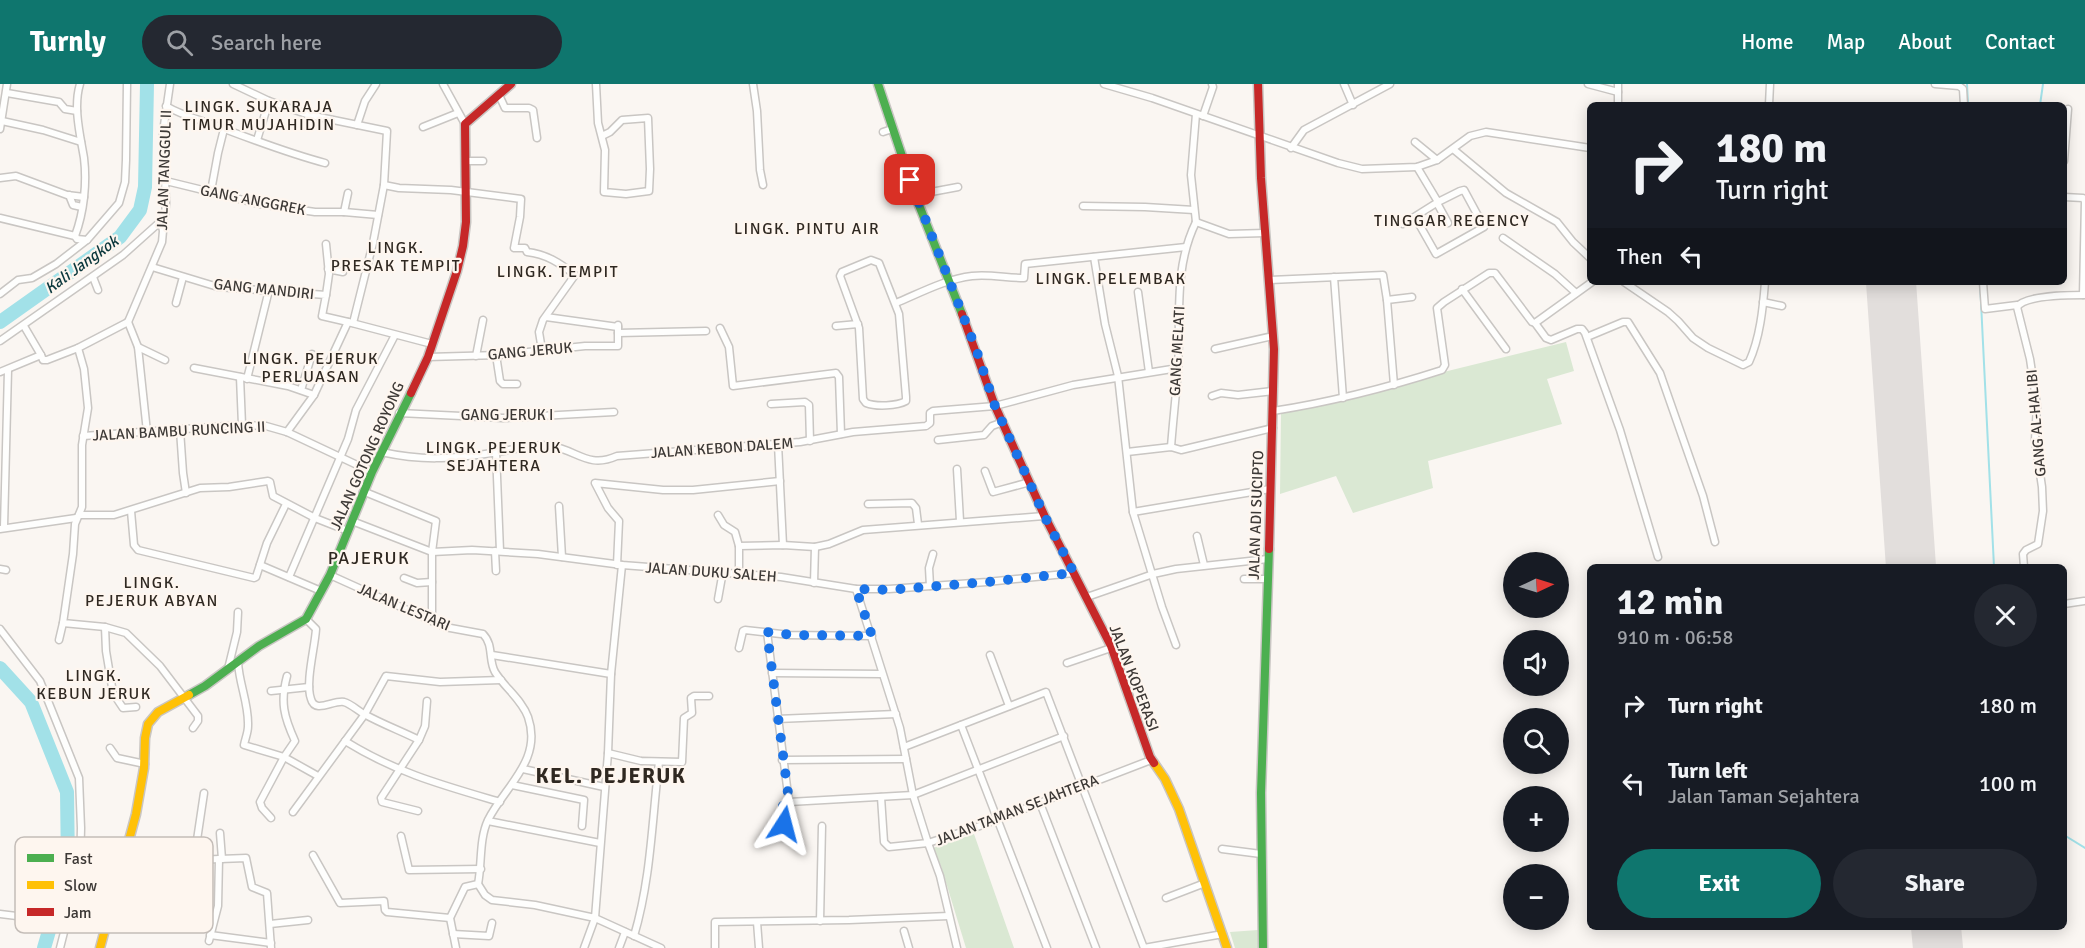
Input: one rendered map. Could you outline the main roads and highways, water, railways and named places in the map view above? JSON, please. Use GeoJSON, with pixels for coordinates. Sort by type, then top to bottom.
{"type":"FeatureCollection","features":[{"type":"Feature","properties":{"kind":"main road","name":"JALAN GOTONG ROYONG"},"geometry":{"type":"LineString","coordinates":[[132,837],[145,764],[145,732],[151,717],[183,699],[259,646],[306,619],[330,575],[372,472],[428,357],[457,271],[463,246],[467,193],[465,124],[512,84]]}},
{"type":"Feature","properties":{"kind":"main road","name":"JALAN KOPERASI"},"geometry":{"type":"LineString","coordinates":[[878,84],[888,131],[976,349],[995,406],[1044,516],[1111,648],[1151,760],[1171,789],[1227,948]]}},
{"type":"Feature","properties":{"kind":"main road","name":"JALAN ADI SUCIPTO"},"geometry":{"type":"LineString","coordinates":[[1258,84],[1259,135],[1273,336],[1273,428],[1261,854],[1263,948]]}},
{"type":"Feature","properties":{"kind":"main road","name":"JALAN GOTONG ROYONG"},"geometry":{"type":"LineString","coordinates":[[100,948],[104,933]]}},
{"type":"Feature","properties":{"kind":"waterway","name":"Kali Jangkok"},"geometry":{"type":"LineString","coordinates":[[0,322],[120,237],[140,210],[145,187],[147,84]]}},
{"type":"Feature","properties":{"kind":"waterway"},"geometry":{"type":"LineString","coordinates":[[1967,84],[1968,102]]}},
{"type":"Feature","properties":{"kind":"waterway"},"geometry":{"type":"LineString","coordinates":[[2040,102],[2043,84]]}},
{"type":"Feature","properties":{"kind":"waterway"},"geometry":{"type":"LineString","coordinates":[[1980,285],[1994,564]]}},
{"type":"Feature","properties":{"kind":"waterway","name":"Kali Jangkok"},"geometry":{"type":"LineString","coordinates":[[0,668],[31,702],[67,792],[68,837]]}},
{"type":"Feature","properties":{"kind":"waterway"},"geometry":{"type":"LineString","coordinates":[[2067,837],[2085,848]]}},
{"type":"Feature","properties":{"kind":"waterway","name":"Kali Jangkok"},"geometry":{"type":"LineString","coordinates":[[44,948],[48,933]]}},
{"type":"Feature","properties":{"kind":"district","name":"LINGK. SUKARAJA TIMUR MUJAHIDIN"},"geometry":{"type":"Point","coordinates":[259,115]}},
{"type":"Feature","properties":{"kind":"district","name":"TINGGAR REGENCY"},"geometry":{"type":"Point","coordinates":[1452,220]}},
{"type":"Feature","properties":{"kind":"district","name":"LINGK. PINTU AIR"},"geometry":{"type":"Point","coordinates":[807,228]}},
{"type":"Feature","properties":{"kind":"district","name":"LINGK. PRESAK TEMPIT"},"geometry":{"type":"Point","coordinates":[396,256]}},
{"type":"Feature","properties":{"kind":"district","name":"LINGK. TEMPIT"},"geometry":{"type":"Point","coordinates":[558,271]}},
{"type":"Feature","properties":{"kind":"district","name":"LINGK. PELEMBAK"},"geometry":{"type":"Point","coordinates":[1111,278]}},
{"type":"Feature","properties":{"kind":"district","name":"LINGK. PEJERUK PERLUASAN"},"geometry":{"type":"Point","coordinates":[311,367]}},
{"type":"Feature","properties":{"kind":"district","name":"LINGK. PEJERUK SEJAHTERA"},"geometry":{"type":"Point","coordinates":[494,456]}},
{"type":"Feature","properties":{"kind":"district","name":"PAJERUK"},"geometry":{"type":"Point","coordinates":[369,558]}},
{"type":"Feature","properties":{"kind":"district","name":"LINGK. PEJERUK ABYAN"},"geometry":{"type":"Point","coordinates":[152,591]}},
{"type":"Feature","properties":{"kind":"district","name":"LINGK. KEBUN JERUK"},"geometry":{"type":"Point","coordinates":[94,684]}},
{"type":"Feature","properties":{"kind":"district","name":"KEL. PEJERUK"},"geometry":{"type":"Point","coordinates":[611,776]}}]}
